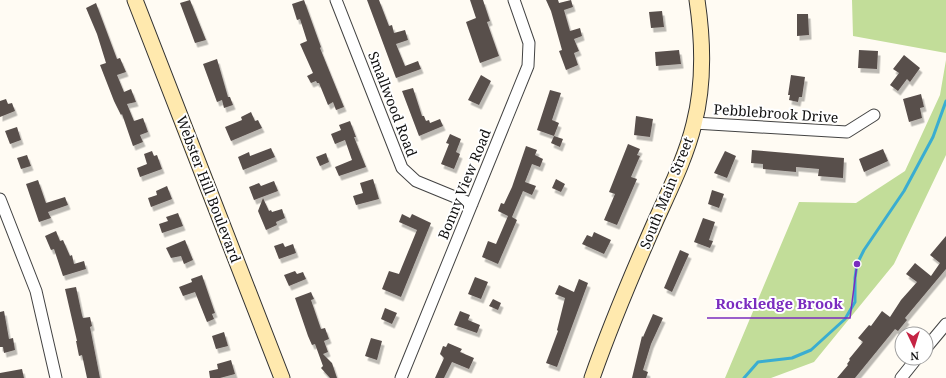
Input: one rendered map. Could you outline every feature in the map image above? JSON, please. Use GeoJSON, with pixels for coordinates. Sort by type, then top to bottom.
{"type":"FeatureCollection","features":[{"type":"Feature","properties":{"kind":"street","name":"Webster Hill Boulevard"},"geometry":{"type":"LineString","coordinates":[[135,0],[282,378]]}},
{"type":"Feature","properties":{"kind":"street","name":"Smallwood Road"},"geometry":{"type":"LineString","coordinates":[[336,0],[402,168],[416,181],[472,204]]}},
{"type":"Feature","properties":{"kind":"street","name":"Bonny View Road"},"geometry":{"type":"LineString","coordinates":[[401,378],[522,82],[530,59],[527,35],[514,0]]}},
{"type":"Feature","properties":{"kind":"street","name":"South Main Street"},"geometry":{"type":"LineString","coordinates":[[592,378],[610,326],[685,154],[694,123],[701,62],[701,42],[697,0]]}},
{"type":"Feature","properties":{"kind":"street","name":"Pebblebrook Drive"},"geometry":{"type":"LineString","coordinates":[[694,123],[847,132],[874,115]]}},
{"type":"Feature","properties":{"kind":"street"},"geometry":{"type":"LineString","coordinates":[[0,199],[36,291],[56,378]]}},
{"type":"Feature","properties":{"kind":"street"},"geometry":{"type":"LineString","coordinates":[[934,338],[946,324]]}},
{"type":"Feature","properties":{"kind":"street"},"geometry":{"type":"LineString","coordinates":[[900,378],[911,373]]}},
{"type":"Feature","properties":{"kind":"green space"},"geometry":{"type":"Polygon","coordinates":[[[852,0],[946,0],[946,53],[853,36],[852,0]]]}},
{"type":"Feature","properties":{"kind":"green space"},"geometry":{"type":"Polygon","coordinates":[[[946,60],[946,155],[894,264],[814,362],[771,378],[725,378],[799,202],[856,203],[905,171],[940,95],[946,60]]]}},
{"type":"Feature","properties":{"kind":"building"},"geometry":{"type":"Polygon","coordinates":[[[190,0],[206,40],[195,43],[180,3],[190,0]]]}},
{"type":"Feature","properties":{"kind":"building"},"geometry":{"type":"Polygon","coordinates":[[[304,0],[321,47],[320,48],[344,107],[336,110],[333,102],[328,105],[319,83],[316,81],[311,83],[307,76],[313,73],[300,44],[307,41],[300,19],[297,20],[292,4],[304,0]]]}},
{"type":"Feature","properties":{"kind":"building"},"geometry":{"type":"Polygon","coordinates":[[[367,0],[379,0],[389,26],[392,25],[394,33],[405,30],[408,40],[396,44],[405,66],[418,61],[421,69],[396,78],[367,0]]]}},
{"type":"Feature","properties":{"kind":"building"},"geometry":{"type":"Polygon","coordinates":[[[470,0],[483,0],[490,21],[487,22],[499,56],[480,63],[466,22],[476,18],[470,0]]]}},
{"type":"Feature","properties":{"kind":"building"},"geometry":{"type":"Polygon","coordinates":[[[546,0],[558,0],[559,3],[571,0],[573,7],[564,10],[570,31],[580,28],[582,36],[574,39],[579,51],[574,53],[578,65],[566,70],[559,51],[562,50],[551,11],[546,0]]]}},
{"type":"Feature","properties":{"kind":"building"},"geometry":{"type":"Polygon","coordinates":[[[96,3],[117,59],[120,58],[126,72],[117,75],[124,92],[131,89],[136,102],[127,104],[134,121],[143,118],[148,132],[140,135],[143,142],[133,146],[122,114],[121,115],[114,101],[100,65],[106,63],[97,34],[86,8],[96,3]]]}},
{"type":"Feature","properties":{"kind":"building"},"geometry":{"type":"Polygon","coordinates":[[[662,11],[664,27],[651,28],[649,12],[662,11]]]}},
{"type":"Feature","properties":{"kind":"building"},"geometry":{"type":"Polygon","coordinates":[[[797,14],[808,14],[809,35],[797,36],[797,14]]]}},
{"type":"Feature","properties":{"kind":"building"},"geometry":{"type":"Polygon","coordinates":[[[679,50],[681,64],[656,66],[655,52],[679,50]]]}},
{"type":"Feature","properties":{"kind":"building"},"geometry":{"type":"Polygon","coordinates":[[[859,50],[878,51],[877,69],[858,68],[859,50]]]}},
{"type":"Feature","properties":{"kind":"building"},"geometry":{"type":"Polygon","coordinates":[[[904,55],[920,68],[910,82],[907,79],[898,91],[890,85],[899,73],[893,69],[904,55]]]}},
{"type":"Feature","properties":{"kind":"building"},"geometry":{"type":"Polygon","coordinates":[[[217,59],[228,97],[230,97],[233,105],[224,108],[222,100],[217,102],[203,64],[217,59]]]}},
{"type":"Feature","properties":{"kind":"building"},"geometry":{"type":"Polygon","coordinates":[[[481,75],[491,81],[479,105],[468,100],[481,75]]]}},
{"type":"Feature","properties":{"kind":"building"},"geometry":{"type":"Polygon","coordinates":[[[791,75],[805,77],[802,97],[799,97],[798,102],[789,100],[790,95],[788,95],[791,75]]]}},
{"type":"Feature","properties":{"kind":"building"},"geometry":{"type":"Polygon","coordinates":[[[413,88],[422,116],[424,116],[426,121],[429,120],[430,123],[440,119],[443,126],[419,136],[402,91],[413,88]]]}},
{"type":"Feature","properties":{"kind":"building"},"geometry":{"type":"Polygon","coordinates":[[[550,90],[561,93],[552,120],[559,123],[554,136],[537,130],[550,90]]]}},
{"type":"Feature","properties":{"kind":"building"},"geometry":{"type":"Polygon","coordinates":[[[921,94],[924,107],[920,108],[922,118],[909,122],[903,99],[921,94]]]}},
{"type":"Feature","properties":{"kind":"building"},"geometry":{"type":"Polygon","coordinates":[[[6,99],[8,104],[12,103],[15,111],[0,117],[0,101],[6,99]]]}},
{"type":"Feature","properties":{"kind":"building"},"geometry":{"type":"Polygon","coordinates":[[[251,112],[255,121],[258,120],[262,128],[231,141],[225,127],[242,120],[241,117],[251,112]]]}},
{"type":"Feature","properties":{"kind":"building"},"geometry":{"type":"Polygon","coordinates":[[[636,116],[653,119],[650,137],[634,135],[636,116]]]}},
{"type":"Feature","properties":{"kind":"building"},"geometry":{"type":"Polygon","coordinates":[[[350,121],[356,137],[354,137],[366,167],[339,176],[335,167],[352,160],[345,140],[335,144],[331,134],[341,130],[339,125],[350,121]]]}},
{"type":"Feature","properties":{"kind":"building"},"geometry":{"type":"Polygon","coordinates":[[[17,127],[21,140],[10,144],[5,131],[17,127]]]}},
{"type":"Feature","properties":{"kind":"building"},"geometry":{"type":"Polygon","coordinates":[[[450,134],[461,139],[456,152],[460,154],[454,169],[441,164],[449,144],[446,143],[450,134]]]}},
{"type":"Feature","properties":{"kind":"building"},"geometry":{"type":"Polygon","coordinates":[[[554,136],[563,139],[560,147],[551,143],[554,136]]]}},
{"type":"Feature","properties":{"kind":"building"},"geometry":{"type":"Polygon","coordinates":[[[628,144],[640,149],[637,155],[640,156],[631,177],[637,179],[617,225],[604,220],[615,194],[609,192],[628,144]]]}},
{"type":"Feature","properties":{"kind":"building"},"geometry":{"type":"Polygon","coordinates":[[[526,146],[537,150],[535,155],[543,159],[540,167],[532,164],[525,182],[536,186],[532,195],[523,191],[512,217],[517,220],[498,264],[482,257],[488,241],[496,244],[508,216],[498,211],[501,203],[504,204],[512,187],[526,146]]]}},
{"type":"Feature","properties":{"kind":"building"},"geometry":{"type":"Polygon","coordinates":[[[271,148],[275,157],[243,170],[238,157],[249,152],[250,156],[271,148]]]}},
{"type":"Feature","properties":{"kind":"building"},"geometry":{"type":"Polygon","coordinates":[[[883,149],[888,161],[864,172],[859,159],[883,149]]]}},
{"type":"Feature","properties":{"kind":"building"},"geometry":{"type":"Polygon","coordinates":[[[752,150],[844,158],[843,178],[818,176],[819,169],[796,167],[796,172],[763,169],[763,164],[751,163],[752,150]]]}},
{"type":"Feature","properties":{"kind":"building"},"geometry":{"type":"Polygon","coordinates":[[[152,151],[154,156],[157,155],[162,169],[140,177],[137,168],[147,164],[144,154],[152,151]]]}},
{"type":"Feature","properties":{"kind":"building"},"geometry":{"type":"Polygon","coordinates":[[[725,151],[736,156],[727,178],[714,173],[725,151]]]}},
{"type":"Feature","properties":{"kind":"building"},"geometry":{"type":"Polygon","coordinates":[[[326,153],[329,162],[320,166],[316,157],[326,153]]]}},
{"type":"Feature","properties":{"kind":"building"},"geometry":{"type":"Polygon","coordinates":[[[27,155],[31,166],[21,169],[17,158],[27,155]]]}},
{"type":"Feature","properties":{"kind":"building"},"geometry":{"type":"Polygon","coordinates":[[[373,179],[379,199],[356,205],[353,196],[363,193],[360,183],[373,179]]]}},
{"type":"Feature","properties":{"kind":"building"},"geometry":{"type":"Polygon","coordinates":[[[556,179],[565,184],[561,192],[552,188],[556,179]]]}},
{"type":"Feature","properties":{"kind":"building"},"geometry":{"type":"Polygon","coordinates":[[[38,180],[46,203],[65,197],[68,205],[48,212],[51,218],[39,222],[26,184],[38,180]]]}},
{"type":"Feature","properties":{"kind":"building"},"geometry":{"type":"Polygon","coordinates":[[[274,181],[278,191],[254,200],[249,187],[259,183],[261,186],[274,181]]]}},
{"type":"Feature","properties":{"kind":"building"},"geometry":{"type":"Polygon","coordinates":[[[167,186],[172,199],[151,207],[148,198],[157,195],[156,191],[167,186]]]}},
{"type":"Feature","properties":{"kind":"building"},"geometry":{"type":"Polygon","coordinates":[[[712,190],[724,194],[719,208],[708,204],[712,190]]]}},
{"type":"Feature","properties":{"kind":"building"},"geometry":{"type":"Polygon","coordinates":[[[263,198],[269,211],[271,210],[272,212],[282,209],[285,218],[276,222],[277,225],[266,230],[258,211],[263,198]]]}},
{"type":"Feature","properties":{"kind":"building"},"geometry":{"type":"Polygon","coordinates":[[[178,213],[183,226],[162,233],[159,224],[168,221],[166,217],[178,213]]]}},
{"type":"Feature","properties":{"kind":"building"},"geometry":{"type":"Polygon","coordinates":[[[402,214],[410,218],[412,214],[431,223],[401,297],[382,289],[389,271],[399,274],[417,230],[399,222],[402,214]]]}},
{"type":"Feature","properties":{"kind":"building"},"geometry":{"type":"Polygon","coordinates":[[[703,218],[715,222],[709,240],[713,241],[710,248],[694,242],[703,218]]]}},
{"type":"Feature","properties":{"kind":"building"},"geometry":{"type":"Polygon","coordinates":[[[56,231],[60,241],[63,240],[70,256],[72,255],[74,264],[84,261],[86,269],[63,276],[54,249],[51,250],[45,236],[56,231]]]}},
{"type":"Feature","properties":{"kind":"building"},"geometry":{"type":"Polygon","coordinates":[[[594,232],[611,240],[604,254],[582,244],[587,235],[592,237],[594,232]]]}},
{"type":"Feature","properties":{"kind":"building"},"geometry":{"type":"Polygon","coordinates":[[[946,236],[946,269],[905,318],[907,320],[902,326],[894,326],[894,330],[855,378],[837,378],[848,365],[849,359],[863,342],[858,338],[869,325],[871,326],[882,311],[890,317],[901,300],[917,282],[906,274],[915,263],[931,276],[940,263],[930,255],[946,236]]]}},
{"type":"Feature","properties":{"kind":"building"},"geometry":{"type":"Polygon","coordinates":[[[185,240],[193,260],[184,264],[181,256],[171,258],[166,248],[185,240]]]}},
{"type":"Feature","properties":{"kind":"building"},"geometry":{"type":"Polygon","coordinates":[[[283,243],[285,247],[293,244],[296,253],[279,259],[274,246],[283,243]]]}},
{"type":"Feature","properties":{"kind":"building"},"geometry":{"type":"Polygon","coordinates":[[[680,250],[689,254],[672,292],[664,288],[680,250]]]}},
{"type":"Feature","properties":{"kind":"building"},"geometry":{"type":"Polygon","coordinates":[[[295,271],[297,274],[303,272],[306,279],[289,286],[284,275],[295,271]]]}},
{"type":"Feature","properties":{"kind":"building"},"geometry":{"type":"Polygon","coordinates":[[[202,275],[215,313],[212,314],[214,319],[207,322],[195,292],[183,296],[179,287],[192,282],[191,279],[202,275]]]}},
{"type":"Feature","properties":{"kind":"building"},"geometry":{"type":"Polygon","coordinates":[[[475,277],[488,282],[481,299],[468,294],[475,277]]]}},
{"type":"Feature","properties":{"kind":"building"},"geometry":{"type":"Polygon","coordinates":[[[579,279],[588,283],[557,367],[546,363],[558,331],[565,298],[555,294],[559,285],[574,292],[579,279]]]}},
{"type":"Feature","properties":{"kind":"building"},"geometry":{"type":"Polygon","coordinates":[[[76,287],[83,318],[90,317],[92,326],[90,327],[100,378],[87,378],[82,355],[79,356],[65,289],[76,287]]]}},
{"type":"Feature","properties":{"kind":"building"},"geometry":{"type":"Polygon","coordinates":[[[311,292],[314,299],[311,300],[321,329],[325,328],[329,339],[324,341],[328,352],[323,354],[332,363],[337,378],[330,378],[321,368],[323,366],[315,344],[312,345],[308,336],[295,298],[311,292]]]}},
{"type":"Feature","properties":{"kind":"building"},"geometry":{"type":"Polygon","coordinates":[[[493,299],[501,303],[498,310],[489,306],[493,299]]]}},
{"type":"Feature","properties":{"kind":"building"},"geometry":{"type":"Polygon","coordinates":[[[385,308],[397,313],[392,324],[381,319],[385,308]]]}},
{"type":"Feature","properties":{"kind":"building"},"geometry":{"type":"Polygon","coordinates":[[[4,311],[9,339],[13,338],[15,350],[4,353],[3,347],[0,347],[0,312],[4,311]]]}},
{"type":"Feature","properties":{"kind":"building"},"geometry":{"type":"Polygon","coordinates":[[[460,311],[470,315],[468,320],[480,325],[477,333],[454,325],[460,311]]]}},
{"type":"Feature","properties":{"kind":"building"},"geometry":{"type":"Polygon","coordinates":[[[653,314],[663,318],[651,344],[643,370],[648,372],[646,378],[632,378],[642,336],[643,337],[653,314]]]}},
{"type":"Feature","properties":{"kind":"building"},"geometry":{"type":"Polygon","coordinates":[[[224,332],[228,346],[216,349],[212,336],[224,332]]]}},
{"type":"Feature","properties":{"kind":"building"},"geometry":{"type":"Polygon","coordinates":[[[371,338],[382,341],[377,360],[365,356],[371,338]]]}},
{"type":"Feature","properties":{"kind":"building"},"geometry":{"type":"Polygon","coordinates":[[[448,343],[462,349],[460,352],[474,358],[469,369],[452,362],[444,378],[435,378],[444,358],[440,354],[443,346],[446,347],[448,343]]]}},
{"type":"Feature","properties":{"kind":"building"},"geometry":{"type":"Polygon","coordinates":[[[231,360],[235,374],[220,378],[210,378],[209,371],[218,369],[217,364],[231,360]]]}},
{"type":"Feature","properties":{"kind":"building"},"geometry":{"type":"Polygon","coordinates":[[[22,369],[24,378],[0,378],[0,373],[22,369]]]}},
{"type":"Feature","properties":{"kind":"waterway"},"geometry":{"type":"LineString","coordinates":[[744,378],[758,362],[792,358],[811,350],[845,319],[855,302],[855,278],[857,264],[864,250],[904,191],[933,137],[946,101]]}},
{"type":"Feature","properties":{"kind":"place","name":"Rockledge Brook"},"geometry":{"type":"Point","coordinates":[857,264]}}]}
